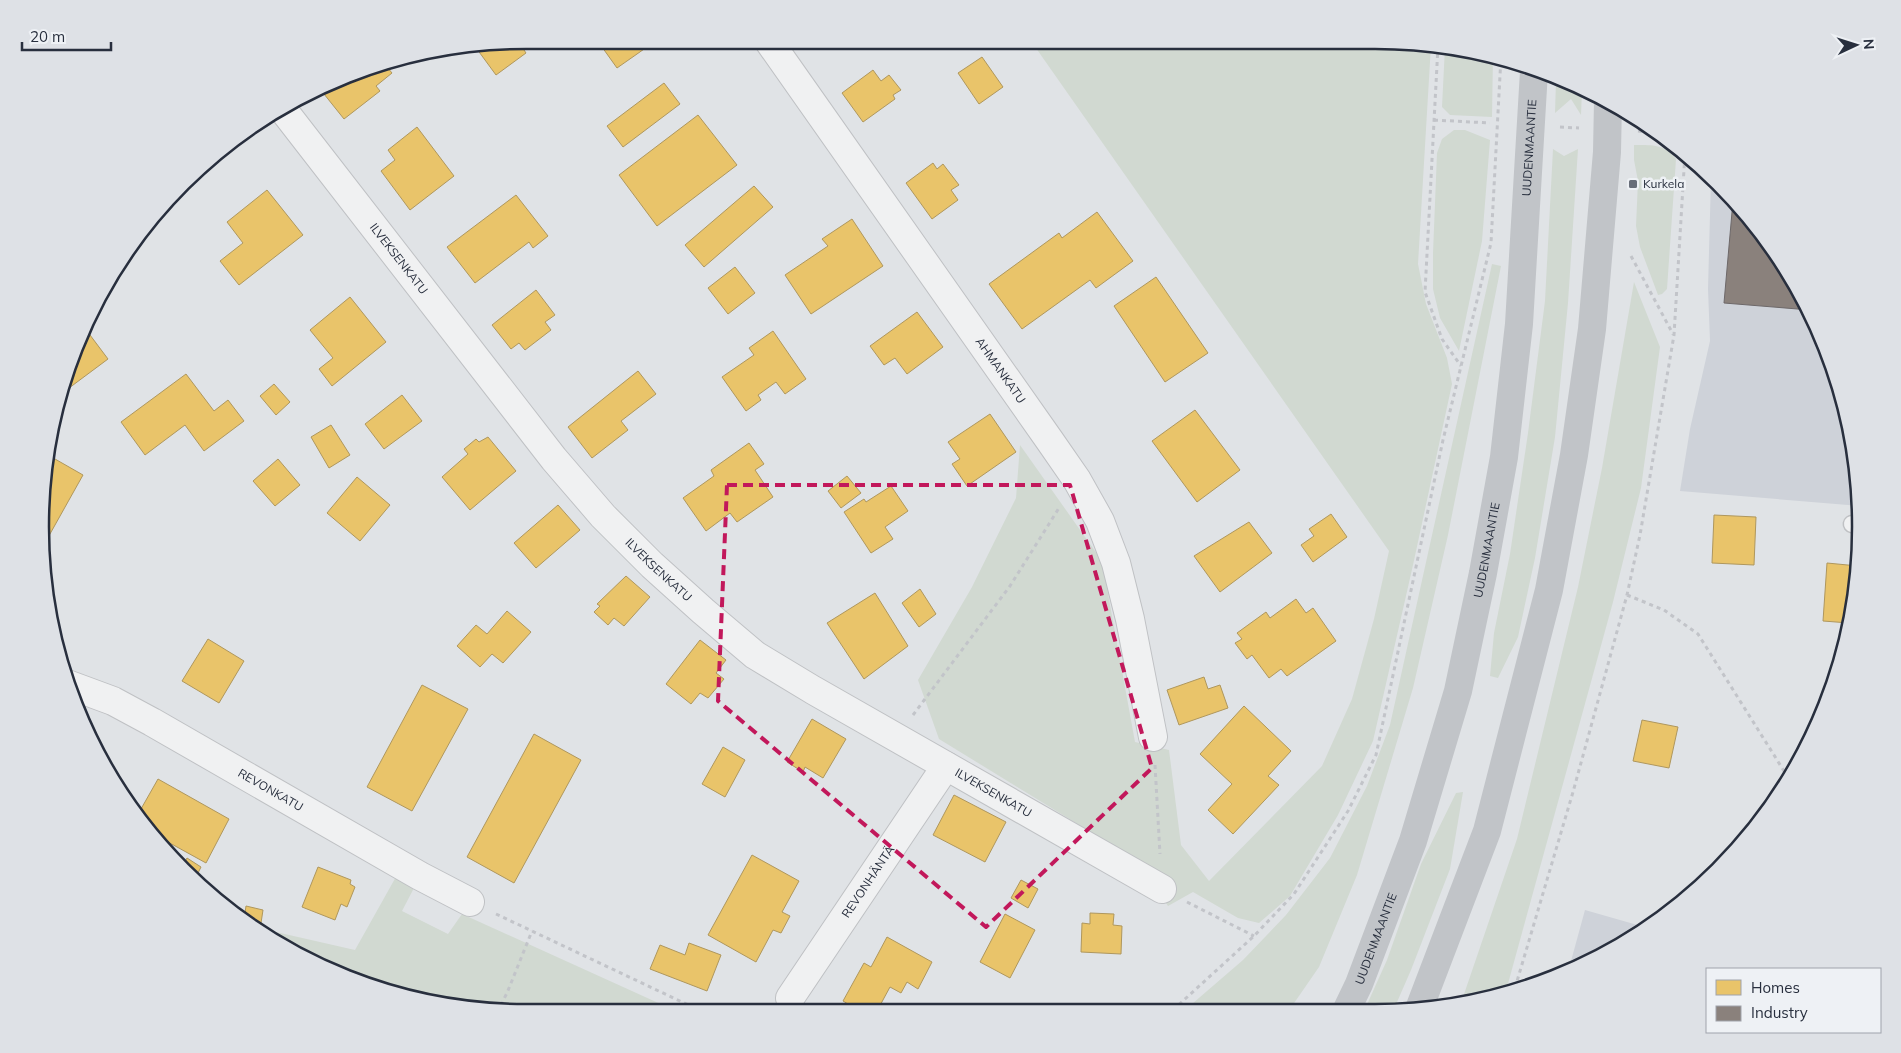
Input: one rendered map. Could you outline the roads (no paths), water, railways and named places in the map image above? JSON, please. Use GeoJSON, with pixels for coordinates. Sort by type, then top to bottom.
{"type":"FeatureCollection","features":[{"type":"Feature","properties":{"kind":"main road","name":"UUDENMAANTIE"},"geometry":{"type":"LineString","coordinates":[[1349,1004],[1359,984],[1416,831],[1458,691],[1483,573],[1504,457],[1519,324],[1534,76]]}},
{"type":"Feature","properties":{"kind":"main road"},"geometry":{"type":"LineString","coordinates":[[1422,1001],[1487,831],[1549,590],[1574,455],[1592,329],[1607,152],[1608,110]]}},
{"type":"Feature","properties":{"kind":"main road"},"geometry":{"type":"LineString","coordinates":[[1332,1004],[1359,984]]}},
{"type":"Feature","properties":{"kind":"street","name":"AHMANKATU"},"geometry":{"type":"LineString","coordinates":[[774,49],[1077,480],[1100,521],[1116,563],[1130,619],[1153,737]]}},
{"type":"Feature","properties":{"kind":"street","name":"ILVEKSENKATU"},"geometry":{"type":"LineString","coordinates":[[286,114],[554,459],[603,516],[688,598],[755,655],[1162,889]]}},
{"type":"Feature","properties":{"kind":"street","name":"REVONKATU"},"geometry":{"type":"LineString","coordinates":[[77,688],[113,701],[152,722],[420,876],[470,902]]}},
{"type":"Feature","properties":{"kind":"street","name":"REVONHÄNTÄ"},"geometry":{"type":"LineString","coordinates":[[790,998],[946,766]]}},
{"type":"Feature","properties":{"kind":"place","name":"Kurkela"},"geometry":{"type":"Point","coordinates":[1633,184]}}]}
